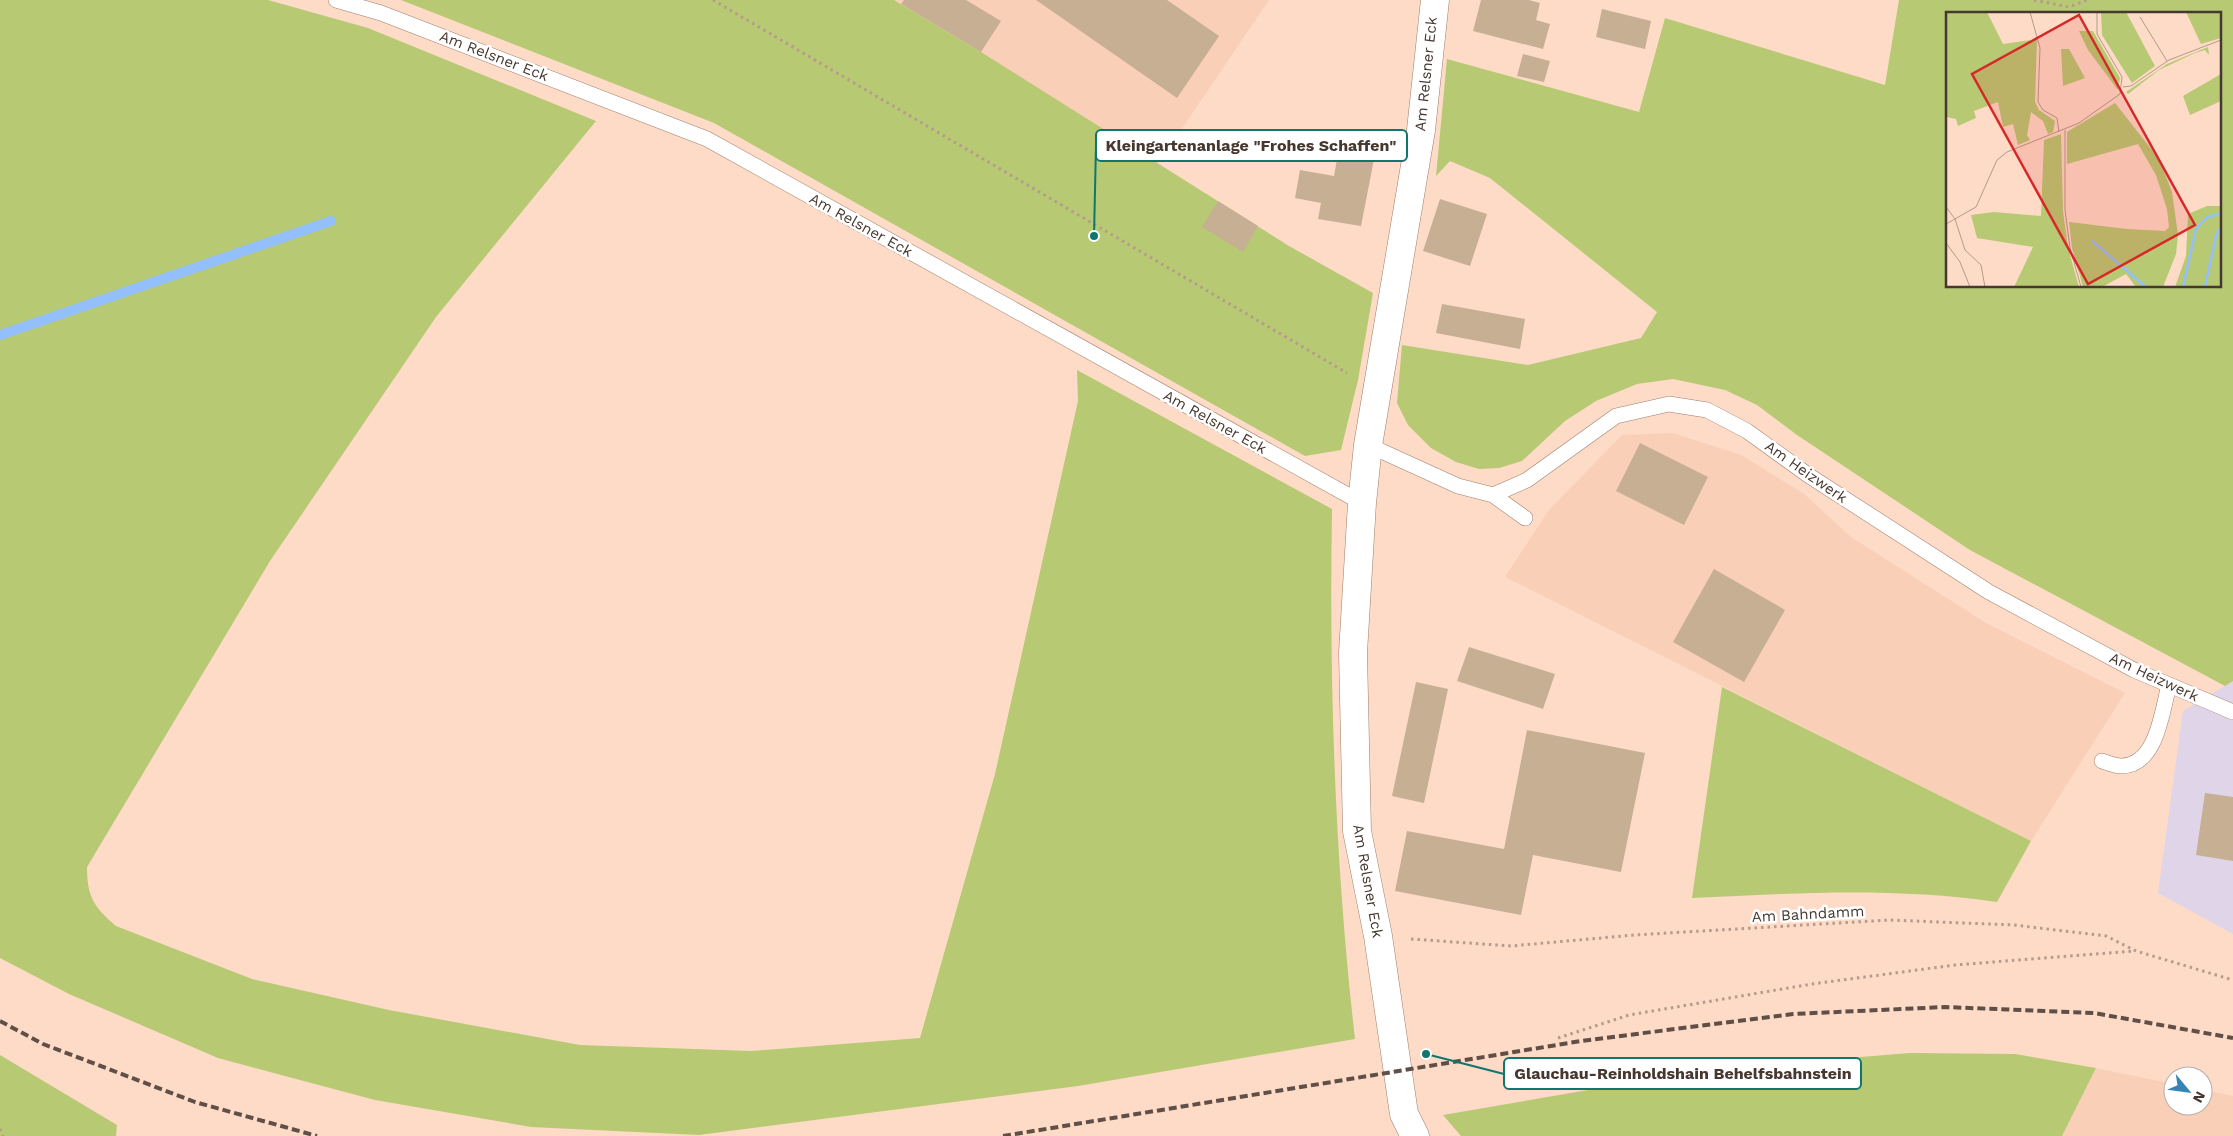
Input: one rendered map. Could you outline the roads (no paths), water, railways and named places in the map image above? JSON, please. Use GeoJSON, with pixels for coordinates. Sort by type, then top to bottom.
{"type":"FeatureCollection","features":[{"type":"Feature","properties":{"kind":"street","name":"Am Relsner Eck"},"geometry":{"type":"LineString","coordinates":[[1415,1136],[1404,1114],[1378,936],[1357,831],[1353,653],[1362,503],[1368,445],[1421,130],[1434,0]]}},
{"type":"Feature","properties":{"kind":"lane","name":"Am Relsner Eck"},"geometry":{"type":"LineString","coordinates":[[336,0],[382,13],[707,139],[1362,503]]}},
{"type":"Feature","properties":{"kind":"lane","name":"Am Heizwerk"},"geometry":{"type":"LineString","coordinates":[[1493,495],[1527,480],[1616,416],[1669,404],[1707,410],[1747,431],[1808,475],[1989,592],[2134,670],[2233,712]]}},
{"type":"Feature","properties":{"kind":"lane"},"geometry":{"type":"LineString","coordinates":[[1368,445],[1458,486],[1493,495],[1525,518]]}},
{"type":"Feature","properties":{"kind":"lane"},"geometry":{"type":"LineString","coordinates":[[2102,761],[2122,766],[2140,760],[2153,746],[2169,685]]}},
{"type":"Feature","properties":{"kind":"waterway"},"geometry":{"type":"LineString","coordinates":[[0,335],[331,221]]}},
{"type":"Feature","properties":{"kind":"railway"},"geometry":{"type":"LineString","coordinates":[[1003,1136],[1581,1041],[1793,1014],[1945,1007],[2094,1013],[2233,1038]]}},
{"type":"Feature","properties":{"kind":"railway"},"geometry":{"type":"LineString","coordinates":[[0,1021],[43,1044],[195,1102],[317,1136]]}},
{"type":"Feature","properties":{"kind":"place","name":"Kleingartenanlage \"Frohes Schaffen\""},"geometry":{"type":"Point","coordinates":[1094,236]}},
{"type":"Feature","properties":{"kind":"place","name":"Glauchau-Reinholdshain Behelfsbahnstein"},"geometry":{"type":"Point","coordinates":[1426,1054]}}]}
